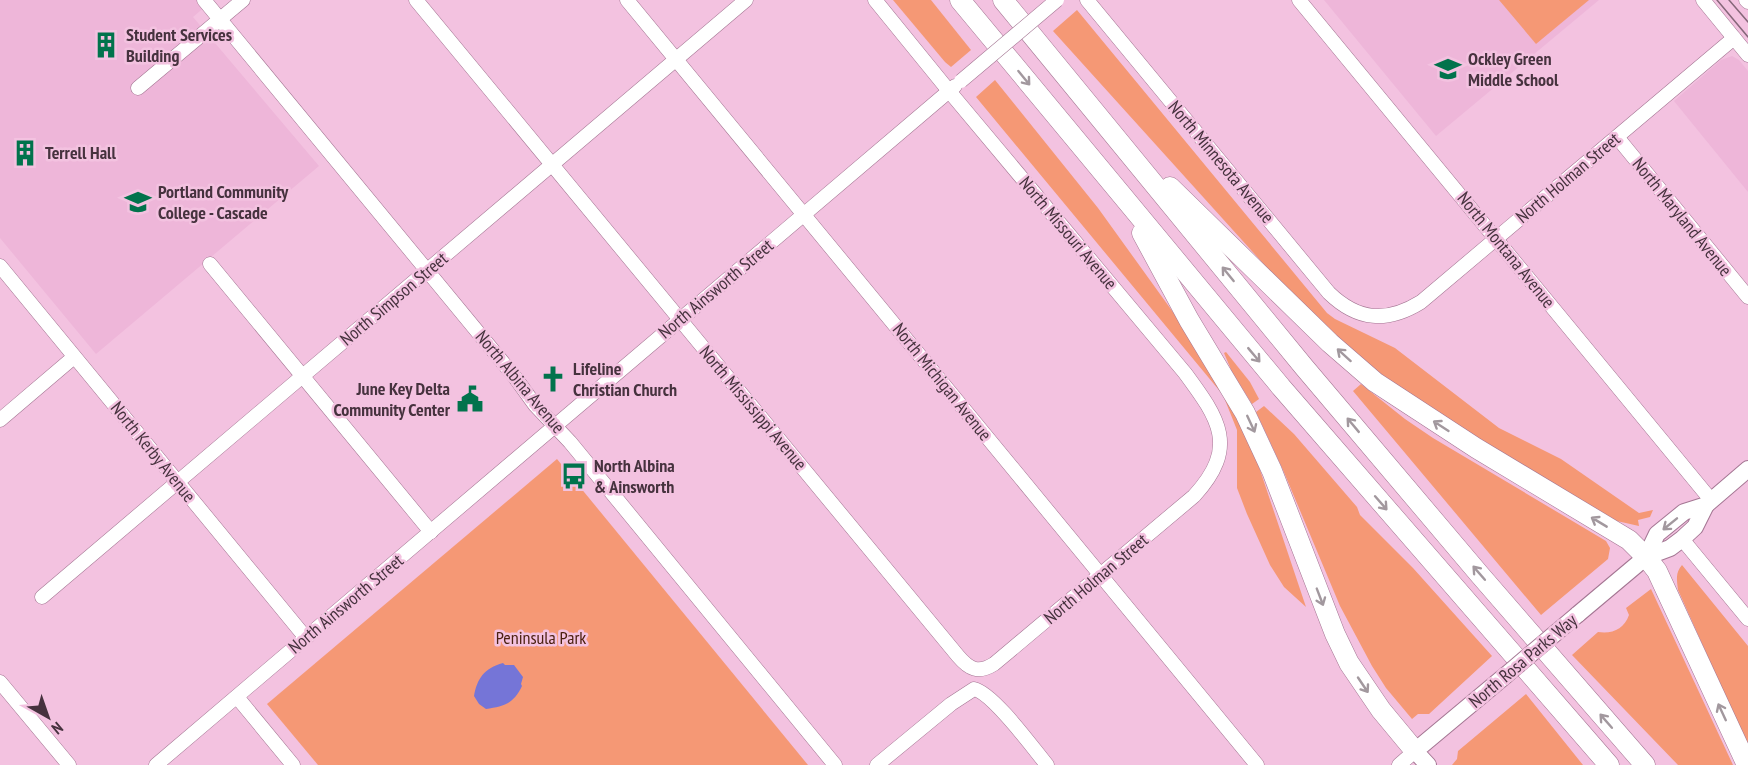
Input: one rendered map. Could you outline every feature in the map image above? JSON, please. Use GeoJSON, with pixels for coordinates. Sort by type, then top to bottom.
{"type":"FeatureCollection","features":[{"type":"Feature","properties":{"kind":"highway"},"geometry":{"type":"LineString","coordinates":[[960,0],[1303,413],[1609,765]]}},
{"type":"Feature","properties":{"kind":"highway"},"geometry":{"type":"LineString","coordinates":[[1002,0],[1327,394],[1645,765]]}},
{"type":"Feature","properties":{"kind":"highway"},"geometry":{"type":"LineString","coordinates":[[1106,125],[1330,343],[1376,382],[1476,448],[1629,540],[1646,556],[1660,578],[1747,765]]}},
{"type":"Feature","properties":{"kind":"highway"},"geometry":{"type":"LineString","coordinates":[[1122,197],[1189,320],[1245,413],[1272,471],[1335,634],[1349,663],[1375,702],[1421,758]]}},
{"type":"Feature","properties":{"kind":"main road","name":"North Rosa Parks Way"},"geometry":{"type":"LineString","coordinates":[[1646,556],[1657,534],[1684,512],[1709,502],[1748,469]]}},
{"type":"Feature","properties":{"kind":"main road","name":"North Rosa Parks Way"},"geometry":{"type":"LineString","coordinates":[[1421,758],[1486,693],[1646,556],[1670,548],[1682,539],[1695,527],[1709,502]]}},
{"type":"Feature","properties":{"kind":"street","name":"North Albina Avenue"},"geometry":{"type":"LineString","coordinates":[[204,0],[514,376],[534,405],[570,442],[835,765]]}},
{"type":"Feature","properties":{"kind":"street"},"geometry":{"type":"LineString","coordinates":[[138,88],[243,0]]}},
{"type":"Feature","properties":{"kind":"street","name":"North Mississippi Avenue"},"geometry":{"type":"LineString","coordinates":[[416,0],[958,656],[970,667],[979,671]]}},
{"type":"Feature","properties":{"kind":"street","name":"North Michigan Avenue"},"geometry":{"type":"LineString","coordinates":[[627,0],[1257,765]]}},
{"type":"Feature","properties":{"kind":"street","name":"North Simpson Street"},"geometry":{"type":"LineString","coordinates":[[42,597],[746,0]]}},
{"type":"Feature","properties":{"kind":"street","name":"North Missouri Avenue"},"geometry":{"type":"LineString","coordinates":[[875,0],[948,91],[1185,373],[1213,412],[1219,426],[1220,440],[1215,468],[1208,481]]}},
{"type":"Feature","properties":{"kind":"street","name":"North Ainsworth Street"},"geometry":{"type":"LineString","coordinates":[[156,765],[1057,0]]}},
{"type":"Feature","properties":{"kind":"street","name":"North Minnesota Avenue"},"geometry":{"type":"LineString","coordinates":[[1087,0],[1329,293],[1341,304],[1362,315]]}},
{"type":"Feature","properties":{"kind":"street","name":"North Montana Avenue"},"geometry":{"type":"LineString","coordinates":[[1299,0],[1497,238],[1709,502]]}},
{"type":"Feature","properties":{"kind":"street"},"geometry":{"type":"LineString","coordinates":[[1703,0],[1748,55]]}},
{"type":"Feature","properties":{"kind":"street","name":"North Holman Street"},"geometry":{"type":"LineString","coordinates":[[1362,315],[1378,317],[1393,315],[1421,302],[1734,38]]}},
{"type":"Feature","properties":{"kind":"street","name":"North Maryland Avenue"},"geometry":{"type":"LineString","coordinates":[[1617,137],[1748,297]]}},
{"type":"Feature","properties":{"kind":"street"},"geometry":{"type":"LineString","coordinates":[[210,264],[430,532]]}},
{"type":"Feature","properties":{"kind":"street","name":"North Kerby Avenue"},"geometry":{"type":"LineString","coordinates":[[0,266],[306,638]]}},
{"type":"Feature","properties":{"kind":"street"},"geometry":{"type":"LineString","coordinates":[[0,420],[74,357]]}},
{"type":"Feature","properties":{"kind":"street","name":"North Holman Street"},"geometry":{"type":"LineString","coordinates":[[979,671],[994,664],[1194,496],[1208,481]]}},
{"type":"Feature","properties":{"kind":"street"},"geometry":{"type":"LineString","coordinates":[[1682,539],[1748,619]]}},
{"type":"Feature","properties":{"kind":"street"},"geometry":{"type":"LineString","coordinates":[[0,682],[69,765]]}},
{"type":"Feature","properties":{"kind":"street"},"geometry":{"type":"LineString","coordinates":[[877,765],[970,690],[977,690],[987,695],[1047,765]]}},
{"type":"Feature","properties":{"kind":"street"},"geometry":{"type":"LineString","coordinates":[[237,697],[293,765]]}},
{"type":"Feature","properties":{"kind":"street","name":"North Rosa Parks Way"},"geometry":{"type":"LineString","coordinates":[[1399,765],[1421,758]]}},
{"type":"Feature","properties":{"kind":"shaded area","name":"Portland Community College - Cascade"},"geometry":{"type":"Polygon","coordinates":[[[0,0],[213,0],[193,17],[319,166],[96,354],[0,238],[0,0]]]}},
{"type":"Feature","properties":{"kind":"shaded area","name":"Ockley Green Middle School"},"geometry":{"type":"Polygon","coordinates":[[[1324,0],[1599,0],[1436,136],[1324,0]]]}},
{"type":"Feature","properties":{"kind":"shaded area"},"geometry":{"type":"Polygon","coordinates":[[[1732,56],[1739,60],[1748,71],[1748,192],[1674,101],[1721,60],[1732,56]]]}},
{"type":"Feature","properties":{"kind":"shaded area"},"geometry":{"type":"Polygon","coordinates":[[[503,663],[514,665],[523,677],[522,686],[511,701],[486,709],[474,696],[477,684],[486,671],[503,663]]]}},
{"type":"Feature","properties":{"kind":"green space"},"geometry":{"type":"Polygon","coordinates":[[[893,0],[931,0],[971,50],[951,67],[893,0]]]}},
{"type":"Feature","properties":{"kind":"green space"},"geometry":{"type":"Polygon","coordinates":[[[1499,0],[1589,0],[1536,44],[1499,0]]]}},
{"type":"Feature","properties":{"kind":"green space"},"geometry":{"type":"Polygon","coordinates":[[[1077,10],[1327,313],[1395,348],[1499,428],[1561,459],[1639,513],[1653,510],[1650,517],[1638,520],[1639,526],[1608,519],[1492,448],[1369,366],[1307,312],[1053,31],[1077,10]]]}},
{"type":"Feature","properties":{"kind":"green space"},"geometry":{"type":"Polygon","coordinates":[[[995,80],[1098,208],[1214,369],[1252,446],[1306,607],[1284,587],[1270,565],[1247,514],[1237,488],[1237,430],[1223,395],[976,97],[995,80]]]}},
{"type":"Feature","properties":{"kind":"green space"},"geometry":{"type":"Polygon","coordinates":[[[1226,352],[1250,382],[1259,399],[1252,404],[1232,372],[1224,353],[1226,352]]]}},
{"type":"Feature","properties":{"kind":"green space"},"geometry":{"type":"Polygon","coordinates":[[[1361,384],[1433,438],[1606,541],[1610,548],[1608,559],[1541,615],[1353,391],[1361,384]]]}},
{"type":"Feature","properties":{"kind":"green space"},"geometry":{"type":"Polygon","coordinates":[[[1264,406],[1294,434],[1357,507],[1360,515],[1413,568],[1492,656],[1429,714],[1418,714],[1412,719],[1386,688],[1372,666],[1340,606],[1256,412],[1264,406]]]}},
{"type":"Feature","properties":{"kind":"green space","name":"Peninsula Park"},"geometry":{"type":"Polygon","coordinates":[[[557,459],[808,765],[318,765],[267,704],[557,459]]]}},
{"type":"Feature","properties":{"kind":"green space"},"geometry":{"type":"Polygon","coordinates":[[[1682,565],[1748,646],[1748,746],[1678,590],[1677,574],[1682,565]]]}},
{"type":"Feature","properties":{"kind":"green space"},"geometry":{"type":"Polygon","coordinates":[[[1651,589],[1733,765],[1678,765],[1572,655],[1598,632],[1613,631],[1621,627],[1629,615],[1626,608],[1651,589]]]}},
{"type":"Feature","properties":{"kind":"green space"},"geometry":{"type":"Polygon","coordinates":[[[1526,694],[1583,765],[1452,765],[1457,759],[1458,751],[1526,694]]]}},
{"type":"Feature","properties":{"kind":"tram line"},"geometry":{"type":"LineString","coordinates":[[1717,0],[1748,37]]}},
{"type":"Feature","properties":{"kind":"tram line"},"geometry":{"type":"LineString","coordinates":[[1729,0],[1748,22]]}},
{"type":"Feature","properties":{"kind":"place","name":"Student Services Building"},"geometry":{"type":"Point","coordinates":[106,45]}},
{"type":"Feature","properties":{"kind":"place","name":"Ockley Green Middle School"},"geometry":{"type":"Point","coordinates":[1448,69]}},
{"type":"Feature","properties":{"kind":"place","name":"Terrell Hall"},"geometry":{"type":"Point","coordinates":[25,153]}},
{"type":"Feature","properties":{"kind":"place","name":"Portland Community College - Cascade"},"geometry":{"type":"Point","coordinates":[138,202]}},
{"type":"Feature","properties":{"kind":"place","name":"Lifeline Christian Church"},"geometry":{"type":"Point","coordinates":[553,379]}},
{"type":"Feature","properties":{"kind":"place","name":"June Key Delta Community Center"},"geometry":{"type":"Point","coordinates":[470,399]}},
{"type":"Feature","properties":{"kind":"place","name":"North Albina & Ainsworth"},"geometry":{"type":"Point","coordinates":[574,476]}}]}
